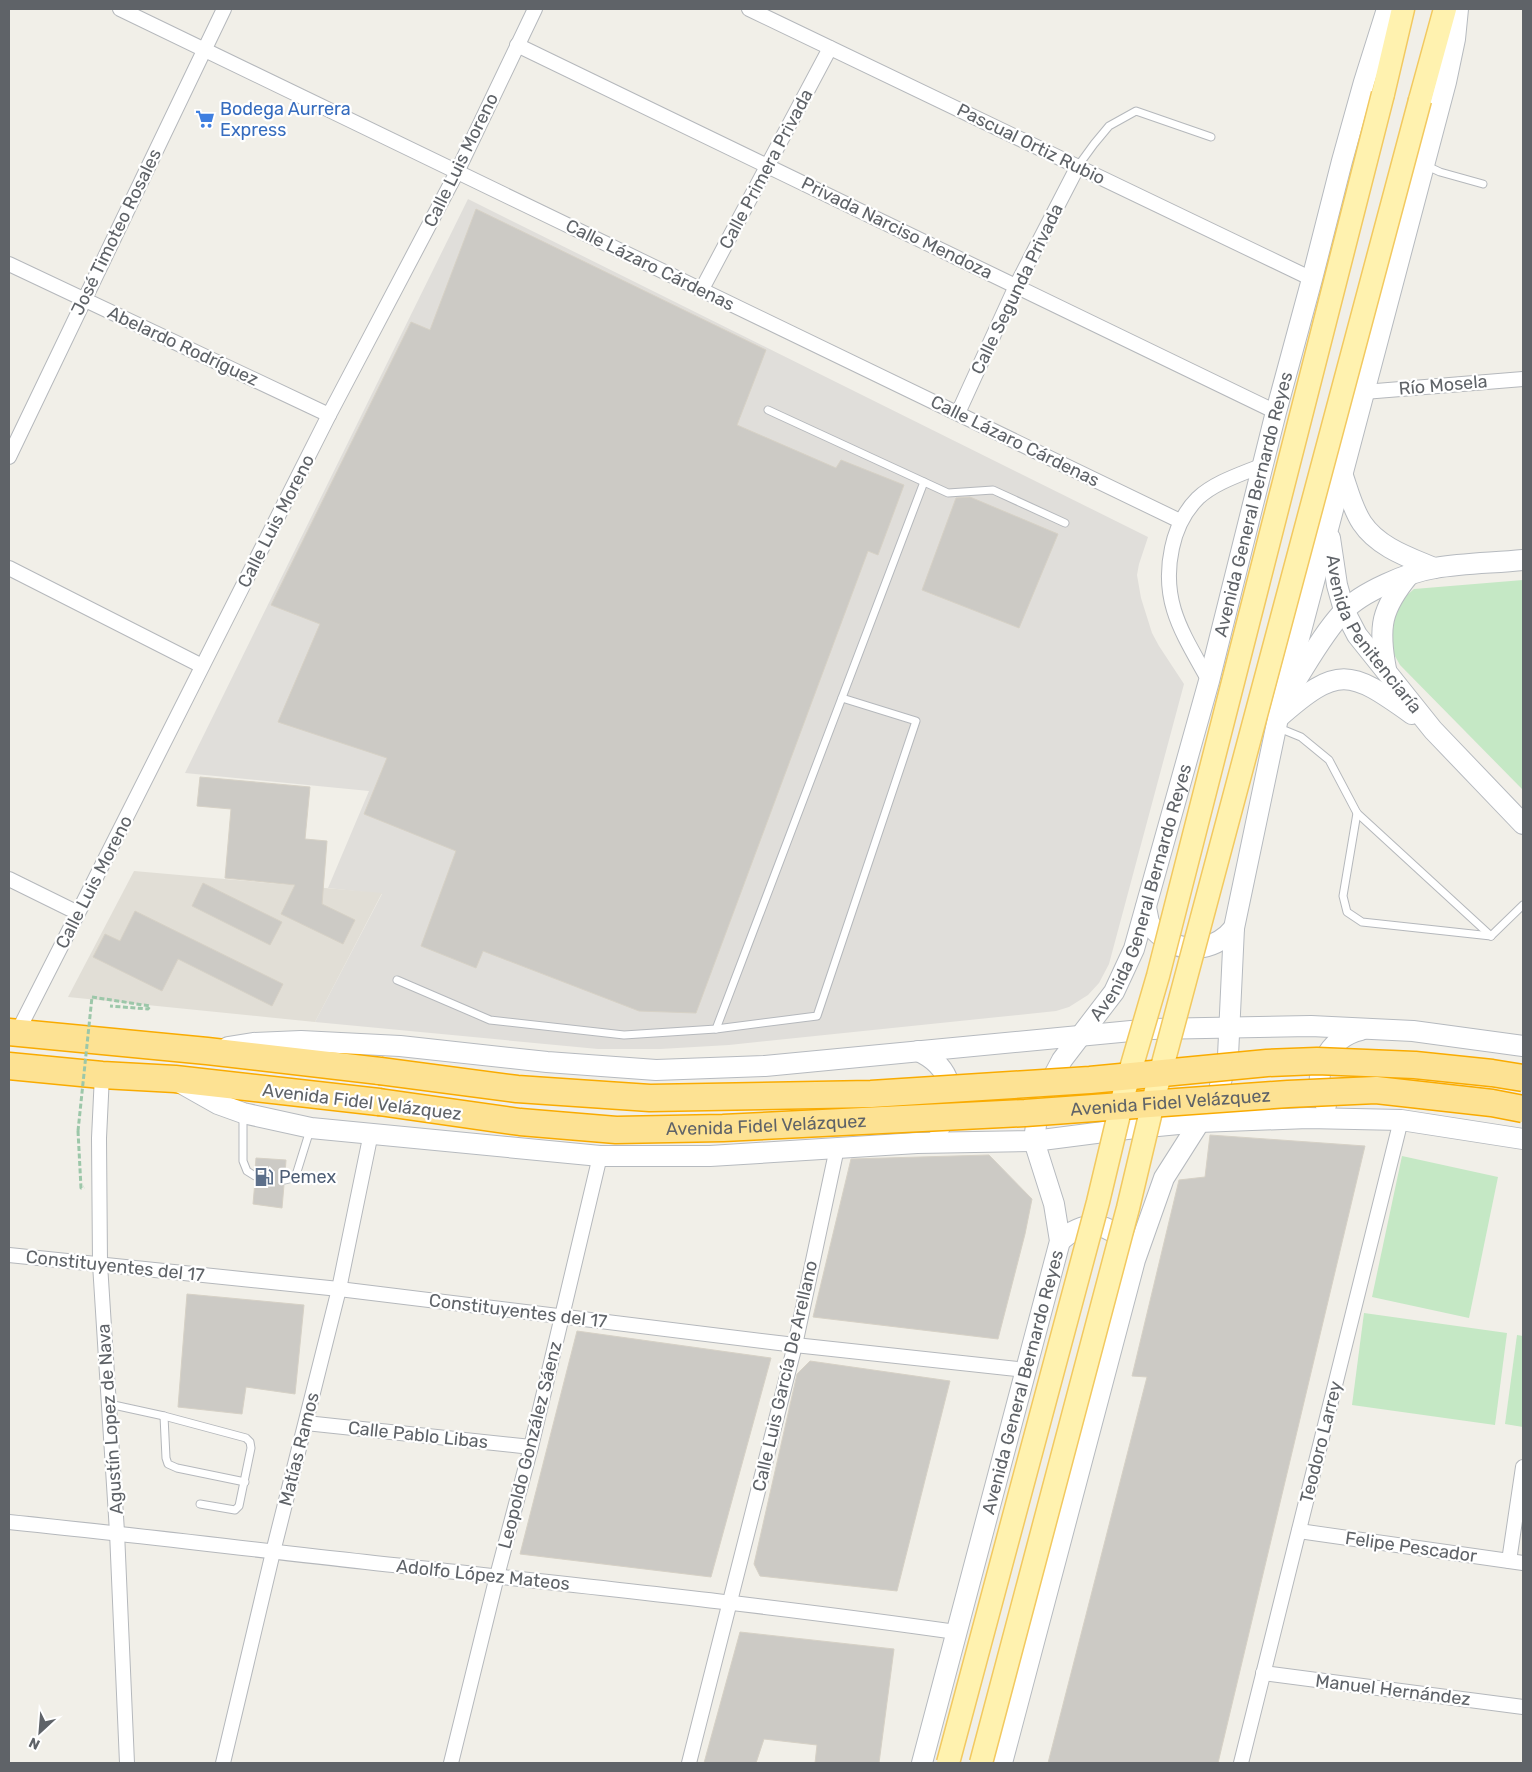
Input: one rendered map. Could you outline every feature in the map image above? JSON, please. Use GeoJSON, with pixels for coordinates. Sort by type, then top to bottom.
{"type":"FeatureCollection","features":[{"type":"Feature","properties":{"kind":"highway","name":"Avenida Fidel Velázquez"},"geometry":{"type":"LineString","coordinates":[[13,1032],[207,1051],[517,1089],[650,1098],[871,1094],[1090,1080],[1268,1062],[1406,1065],[1492,1073],[1523,1078]]}},
{"type":"Feature","properties":{"kind":"highway","name":"Avenida Fidel Velázquez"},"geometry":{"type":"LineString","coordinates":[[9,1066],[102,1075],[175,1079],[379,1102],[520,1122],[616,1130],[723,1128],[1025,1113],[1288,1094],[1376,1090],[1492,1103],[1523,1109]]}},
{"type":"Feature","properties":{"kind":"main road","name":"Avenida General Bernardo Reyes"},"geometry":{"type":"LineString","coordinates":[[948,1763],[1098,1202],[1125,1089],[1158,976],[1403,9]]}},
{"type":"Feature","properties":{"kind":"main road"},"geometry":{"type":"LineString","coordinates":[[981,1763],[1128,1208],[1160,1076],[1445,9]]}},
{"type":"Feature","properties":{"kind":"street","name":"Calle Lázaro Cárdenas"},"geometry":{"type":"LineString","coordinates":[[120,9],[1180,521]]}},
{"type":"Feature","properties":{"kind":"street","name":"José Timoteo Rosales"},"geometry":{"type":"LineString","coordinates":[[9,457],[224,9]]}},
{"type":"Feature","properties":{"kind":"street","name":"Calle Luis Moreno"},"geometry":{"type":"LineString","coordinates":[[13,1032],[78,913],[329,415],[457,172],[535,9]]}},
{"type":"Feature","properties":{"kind":"street","name":"Pascual Ortiz Rubio"},"geometry":{"type":"LineString","coordinates":[[749,9],[1312,279]]}},
{"type":"Feature","properties":{"kind":"street","name":"Avenida General Bernardo Reyes"},"geometry":{"type":"LineString","coordinates":[[922,1763],[1060,1241],[1054,1204],[1034,1141],[1035,1124],[1042,1098],[1062,1060],[1114,992],[1134,950],[1209,681],[1276,412],[1344,152],[1371,56],[1387,9]]}},
{"type":"Feature","properties":{"kind":"street"},"geometry":{"type":"LineString","coordinates":[[1002,1763],[1134,1260],[1164,1178],[1218,1093],[1223,1078],[1228,1056],[1234,928],[1279,716],[1446,82],[1455,39],[1458,9]]}},
{"type":"Feature","properties":{"kind":"street","name":"Privada Narciso Mendoza"},"geometry":{"type":"LineString","coordinates":[[517,45],[1276,412]]}},
{"type":"Feature","properties":{"kind":"street","name":"Calle Primera Privada"},"geometry":{"type":"LineString","coordinates":[[702,289],[830,48]]}},
{"type":"Feature","properties":{"kind":"street","name":"Calle Segunda Privada"},"geometry":{"type":"LineString","coordinates":[[958,413],[1016,286],[1078,166]]}},
{"type":"Feature","properties":{"kind":"street","name":"Abelardo Rodríguez"},"geometry":{"type":"LineString","coordinates":[[9,264],[329,415]]}},
{"type":"Feature","properties":{"kind":"street","name":"Río Mosela"},"geometry":{"type":"LineString","coordinates":[[1364,392],[1523,379]]}},
{"type":"Feature","properties":{"kind":"street"},"geometry":{"type":"LineString","coordinates":[[1209,681],[1181,629],[1172,606],[1168,582],[1169,563],[1175,536],[1180,521],[1199,498],[1227,481],[1263,465]]}},
{"type":"Feature","properties":{"kind":"street"},"geometry":{"type":"LineString","coordinates":[[1342,473],[1354,508],[1372,535],[1388,546],[1434,568]]}},
{"type":"Feature","properties":{"kind":"street","name":"Avenida Penitenciaría"},"geometry":{"type":"LineString","coordinates":[[1329,528],[1335,576],[1344,610],[1357,635],[1434,730],[1523,824]]}},
{"type":"Feature","properties":{"kind":"street"},"geometry":{"type":"LineString","coordinates":[[1279,716],[1319,643],[1344,610],[1366,594],[1385,584],[1434,568],[1523,560]]}},
{"type":"Feature","properties":{"kind":"street"},"geometry":{"type":"LineString","coordinates":[[9,568],[202,666]]}},
{"type":"Feature","properties":{"kind":"street"},"geometry":{"type":"LineString","coordinates":[[1386,671],[1381,646],[1383,621],[1394,596],[1410,575]]}},
{"type":"Feature","properties":{"kind":"street","name":"Avenida Penitenciaría"},"geometry":{"type":"LineString","coordinates":[[1279,716],[1319,686],[1337,679],[1346,678],[1358,681],[1376,690],[1434,730]]}},
{"type":"Feature","properties":{"kind":"street"},"geometry":{"type":"LineString","coordinates":[[9,880],[78,913]]}},
{"type":"Feature","properties":{"kind":"street"},"geometry":{"type":"LineString","coordinates":[[1146,907],[1150,924],[1159,935],[1171,943],[1185,948],[1200,948],[1214,945],[1226,937],[1234,928]]}},
{"type":"Feature","properties":{"kind":"street"},"geometry":{"type":"LineString","coordinates":[[207,1051],[253,1043],[301,1041],[400,1046],[547,1062],[656,1070],[765,1066],[1152,1029],[1311,1026],[1413,1031],[1523,1046]]}},
{"type":"Feature","properties":{"kind":"street"},"geometry":{"type":"LineString","coordinates":[[1338,1120],[1324,1101],[1320,1089],[1319,1077],[1322,1066],[1326,1055],[1338,1041],[1354,1032],[1365,1030]]}},
{"type":"Feature","properties":{"kind":"street"},"geometry":{"type":"LineString","coordinates":[[917,1143],[933,1134],[945,1120],[951,1097],[950,1085],[941,1068],[928,1056],[918,1051]]}},
{"type":"Feature","properties":{"kind":"street","name":"Agustín Lopez de Nava"},"geometry":{"type":"LineString","coordinates":[[102,1075],[100,1264],[117,1532],[127,1763]]}},
{"type":"Feature","properties":{"kind":"street"},"geometry":{"type":"LineString","coordinates":[[175,1079],[218,1104],[243,1113],[310,1128],[600,1156],[710,1156],[917,1143],[1034,1141],[1199,1122],[1300,1118],[1401,1120],[1523,1139]]}},
{"type":"Feature","properties":{"kind":"street","name":"Teodoro Larrey"},"geometry":{"type":"LineString","coordinates":[[1240,1763],[1401,1120]]}},
{"type":"Feature","properties":{"kind":"street","name":"Matías Ramos"},"geometry":{"type":"LineString","coordinates":[[223,1763],[338,1289],[372,1134]]}},
{"type":"Feature","properties":{"kind":"street","name":"Calle Luis García De Arellano"},"geometry":{"type":"LineString","coordinates":[[689,1763],[795,1345],[837,1148]]}},
{"type":"Feature","properties":{"kind":"street","name":"Leopoldo González Sáenz"},"geometry":{"type":"LineString","coordinates":[[451,1763],[496,1576],[531,1447],[600,1156]]}},
{"type":"Feature","properties":{"kind":"street"},"geometry":{"type":"LineString","coordinates":[[1060,1241],[1071,1232],[1083,1227],[1097,1226],[1110,1229],[1122,1236],[1130,1247],[1134,1260]]}},
{"type":"Feature","properties":{"kind":"street","name":"Constituyentes del 17"},"geometry":{"type":"LineString","coordinates":[[9,1255],[338,1289],[795,1345],[1026,1370]]}},
{"type":"Feature","properties":{"kind":"street","name":"Calle Pablo Libas"},"geometry":{"type":"LineString","coordinates":[[306,1423],[531,1447]]}},
{"type":"Feature","properties":{"kind":"street"},"geometry":{"type":"LineString","coordinates":[[1509,1561],[1523,1467]]}},
{"type":"Feature","properties":{"kind":"street","name":"Adolfo López Mateos"},"geometry":{"type":"LineString","coordinates":[[9,1522],[117,1532],[273,1552],[729,1603],[956,1632]]}},
{"type":"Feature","properties":{"kind":"street","name":"Felipe Pescador"},"geometry":{"type":"LineString","coordinates":[[1299,1531],[1523,1563]]}},
{"type":"Feature","properties":{"kind":"street","name":"Manuel Hernández"},"geometry":{"type":"LineString","coordinates":[[1263,1673],[1523,1707]]}},
{"type":"Feature","properties":{"kind":"lane"},"geometry":{"type":"LineString","coordinates":[[1078,166],[1109,126],[1136,111],[1211,137]]}},
{"type":"Feature","properties":{"kind":"lane"},"geometry":{"type":"LineString","coordinates":[[1424,164],[1440,172],[1483,184]]}},
{"type":"Feature","properties":{"kind":"lane"},"geometry":{"type":"LineString","coordinates":[[768,410],[948,493],[993,490],[1065,523]]}},
{"type":"Feature","properties":{"kind":"lane"},"geometry":{"type":"LineString","coordinates":[[716,1028],[924,482]]}},
{"type":"Feature","properties":{"kind":"lane"},"geometry":{"type":"LineString","coordinates":[[397,980],[490,1020],[624,1035],[716,1028],[817,1016],[916,720],[842,698]]}},
{"type":"Feature","properties":{"kind":"lane"},"geometry":{"type":"LineString","coordinates":[[1279,716],[1329,760],[1357,813],[1491,936]]}},
{"type":"Feature","properties":{"kind":"lane"},"geometry":{"type":"LineString","coordinates":[[1357,813],[1343,896],[1347,912],[1362,922],[1491,936]]}},
{"type":"Feature","properties":{"kind":"lane"},"geometry":{"type":"LineString","coordinates":[[1491,936],[1523,905]]}},
{"type":"Feature","properties":{"kind":"lane"},"geometry":{"type":"LineString","coordinates":[[243,1113],[243,1161],[247,1171],[255,1176]]}},
{"type":"Feature","properties":{"kind":"lane"},"geometry":{"type":"LineString","coordinates":[[285,1180],[296,1175],[310,1128]]}},
{"type":"Feature","properties":{"kind":"lane"},"geometry":{"type":"LineString","coordinates":[[109,1404],[164,1416],[246,1438],[250,1442],[251,1448],[239,1506],[235,1510],[200,1504]]}},
{"type":"Feature","properties":{"kind":"lane"},"geometry":{"type":"LineString","coordinates":[[164,1416],[168,1464],[177,1468],[245,1482]]}},
{"type":"Feature","properties":{"kind":"path"},"geometry":{"type":"LineString","coordinates":[[78,1131],[92,997],[150,1006],[148,1009],[110,1006]]}},
{"type":"Feature","properties":{"kind":"shaded area"},"geometry":{"type":"Polygon","coordinates":[[[468,199],[1148,537],[1137,575],[1141,598],[1152,633],[1184,684],[1109,964],[1099,983],[1088,995],[1069,1007],[1056,1011],[729,1045],[660,1049],[598,1049],[315,1022],[382,894],[328,888],[369,791],[185,773],[468,199]]]}},
{"type":"Feature","properties":{"kind":"shaded area"},"geometry":{"type":"Polygon","coordinates":[[[134,871],[382,893],[315,1022],[68,997],[134,871]]]}},
{"type":"Feature","properties":{"kind":"green space"},"geometry":{"type":"Polygon","coordinates":[[[1523,580],[1523,790],[1400,665],[1391,649],[1391,622],[1397,604],[1414,589],[1523,580]]]}},
{"type":"Feature","properties":{"kind":"green space"},"geometry":{"type":"Polygon","coordinates":[[[1402,1156],[1498,1177],[1469,1318],[1372,1297],[1402,1156]]]}},
{"type":"Feature","properties":{"kind":"green space"},"geometry":{"type":"Polygon","coordinates":[[[1364,1313],[1507,1333],[1495,1425],[1352,1405],[1364,1313]]]}},
{"type":"Feature","properties":{"kind":"green space"},"geometry":{"type":"Polygon","coordinates":[[[1517,1335],[1523,1336],[1523,1427],[1505,1424],[1517,1335]]]}},
{"type":"Feature","properties":{"kind":"building"},"geometry":{"type":"Polygon","coordinates":[[[476,209],[766,350],[737,425],[836,468],[841,460],[904,485],[878,555],[868,551],[696,1013],[639,1011],[483,951],[476,968],[421,946],[456,851],[364,814],[387,758],[278,722],[320,624],[271,605],[411,322],[430,330],[476,209]]]}},
{"type":"Feature","properties":{"kind":"building"},"geometry":{"type":"Polygon","coordinates":[[[970,497],[1058,534],[1019,628],[922,590],[956,498],[970,497]]]}},
{"type":"Feature","properties":{"kind":"building"},"geometry":{"type":"Polygon","coordinates":[[[200,777],[310,787],[305,839],[327,841],[322,904],[355,920],[343,944],[281,914],[295,885],[225,878],[231,809],[197,806],[200,777]]]}},
{"type":"Feature","properties":{"kind":"building"},"geometry":{"type":"Polygon","coordinates":[[[203,883],[282,922],[270,945],[192,906],[203,883]]]}},
{"type":"Feature","properties":{"kind":"building"},"geometry":{"type":"Polygon","coordinates":[[[135,911],[283,984],[272,1006],[178,959],[162,991],[93,957],[105,934],[120,941],[135,911]]]}},
{"type":"Feature","properties":{"kind":"building"},"geometry":{"type":"Polygon","coordinates":[[[1210,1135],[1365,1146],[1218,1763],[1048,1763],[1147,1377],[1132,1376],[1179,1180],[1205,1177],[1210,1135]]]}},
{"type":"Feature","properties":{"kind":"building"},"geometry":{"type":"Polygon","coordinates":[[[989,1155],[1032,1199],[998,1339],[813,1317],[851,1159],[989,1155]]]}},
{"type":"Feature","properties":{"kind":"building"},"geometry":{"type":"Polygon","coordinates":[[[256,1158],[286,1160],[285,1174],[280,1179],[284,1185],[282,1208],[253,1204],[255,1181],[260,1177],[259,1173],[255,1170],[256,1158]]]}},
{"type":"Feature","properties":{"kind":"building"},"geometry":{"type":"Polygon","coordinates":[[[187,1294],[304,1305],[295,1394],[246,1387],[242,1414],[178,1407],[187,1294]]]}},
{"type":"Feature","properties":{"kind":"building"},"geometry":{"type":"Polygon","coordinates":[[[577,1331],[771,1358],[711,1577],[520,1554],[577,1331]]]}},
{"type":"Feature","properties":{"kind":"building"},"geometry":{"type":"Polygon","coordinates":[[[810,1361],[950,1381],[897,1591],[760,1576],[754,1564],[797,1374],[810,1361]]]}},
{"type":"Feature","properties":{"kind":"building"},"geometry":{"type":"Polygon","coordinates":[[[740,1632],[894,1649],[879,1763],[815,1763],[817,1745],[764,1739],[756,1763],[704,1763],[740,1632]]]}},
{"type":"Feature","properties":{"kind":"place","name":"Bodega Aurrera Express"},"geometry":{"type":"Point","coordinates":[205,119]}},
{"type":"Feature","properties":{"kind":"place","name":"Pemex"},"geometry":{"type":"Point","coordinates":[264,1177]}}]}
